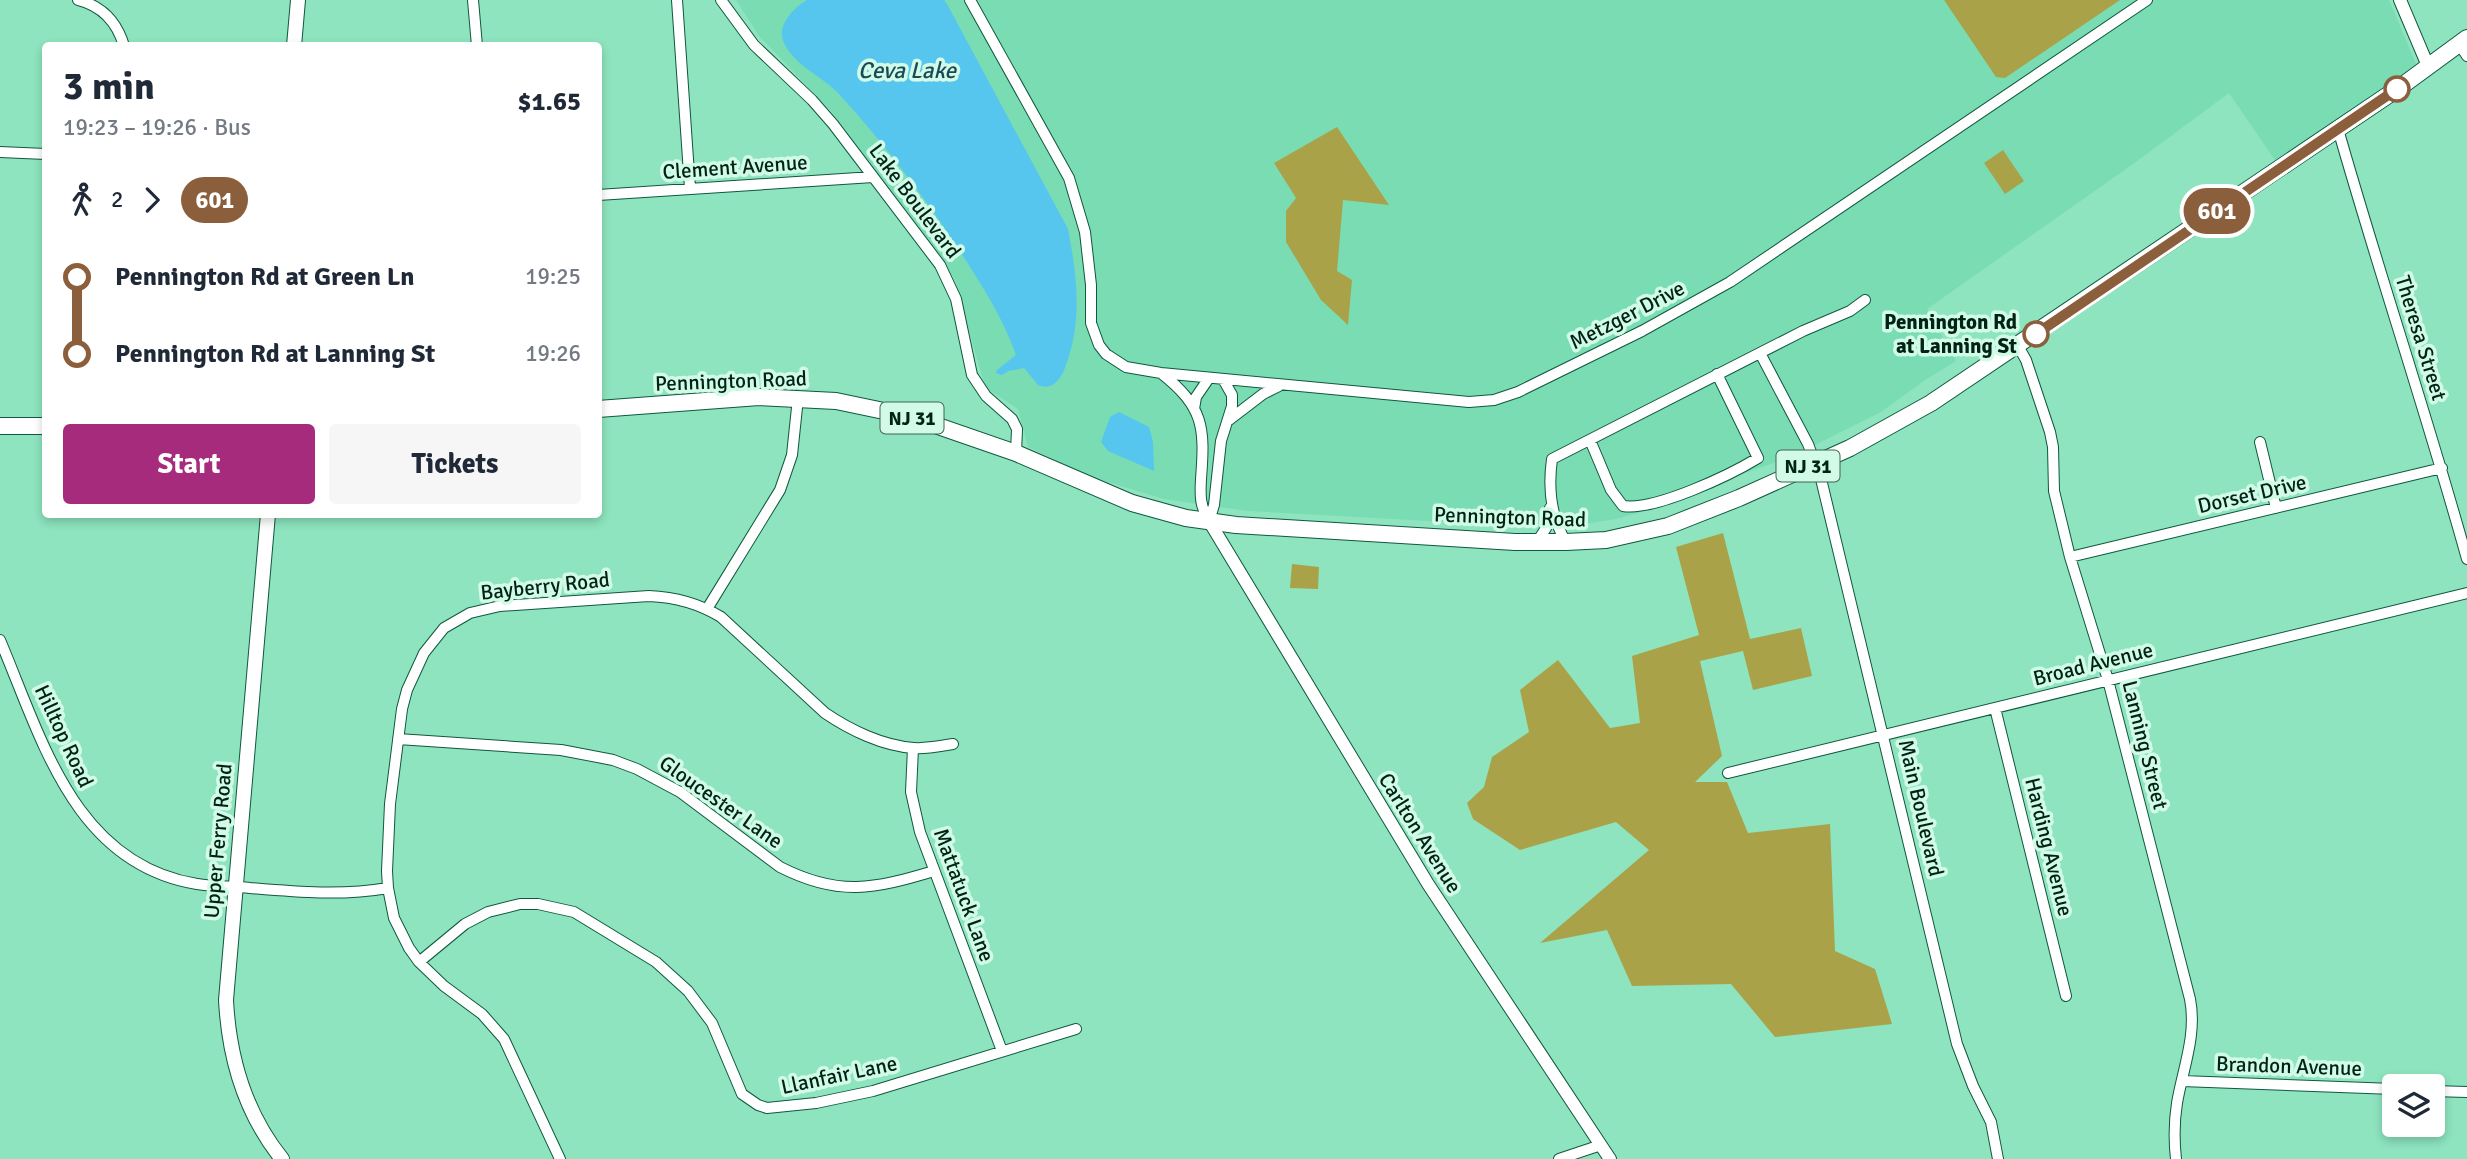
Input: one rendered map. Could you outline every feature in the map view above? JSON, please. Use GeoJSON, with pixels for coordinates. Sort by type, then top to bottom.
{"type":"FeatureCollection","features":[{"type":"Feature","properties":{"kind":"main road"},"geometry":{"type":"LineString","coordinates":[[294,42],[298,0]]}},
{"type":"Feature","properties":{"kind":"main road","name":"Pennington Road"},"geometry":{"type":"LineString","coordinates":[[602,409],[759,397],[836,401],[903,415],[1016,453],[1132,503],[1168,514],[1236,525],[1536,542],[1606,540],[1668,526],[1739,498],[1850,448],[1931,402],[2018,346],[2428,66],[2464,46]]}},
{"type":"Feature","properties":{"kind":"main road"},"geometry":{"type":"LineString","coordinates":[[0,426],[42,426]]}},
{"type":"Feature","properties":{"kind":"main road","name":"Upper Ferry Road"},"geometry":{"type":"LineString","coordinates":[[268,518],[226,1000],[230,1045],[243,1090],[252,1111],[282,1159]]}},
{"type":"Feature","properties":{"kind":"street"},"geometry":{"type":"LineString","coordinates":[[78,0],[97,7],[106,14],[122,42]]}},
{"type":"Feature","properties":{"kind":"street"},"geometry":{"type":"LineString","coordinates":[[473,0],[477,42]]}},
{"type":"Feature","properties":{"kind":"street"},"geometry":{"type":"LineString","coordinates":[[677,0],[690,188]]}},
{"type":"Feature","properties":{"kind":"street","name":"Lake Boulevard"},"geometry":{"type":"LineString","coordinates":[[721,0],[754,45],[812,100],[833,124],[940,265],[950,282],[960,313],[971,375],[986,396],[1012,419],[1017,429],[1016,453]]}},
{"type":"Feature","properties":{"kind":"street","name":"Metzger Drive"},"geometry":{"type":"LineString","coordinates":[[970,0],[1069,178],[1085,232],[1089,258],[1091,323],[1106,354],[1126,367],[1161,373],[1469,402],[1494,400],[1518,392],[1642,331],[1730,282],[2147,0]]}},
{"type":"Feature","properties":{"kind":"street"},"geometry":{"type":"LineString","coordinates":[[2400,0],[2428,66]]}},
{"type":"Feature","properties":{"kind":"street","name":"Theresa Street"},"geometry":{"type":"LineString","coordinates":[[2338,129],[2442,468],[2467,559]]}},
{"type":"Feature","properties":{"kind":"street"},"geometry":{"type":"LineString","coordinates":[[0,152],[42,154]]}},
{"type":"Feature","properties":{"kind":"street","name":"Clement Avenue"},"geometry":{"type":"LineString","coordinates":[[602,195],[873,177]]}},
{"type":"Feature","properties":{"kind":"street"},"geometry":{"type":"LineString","coordinates":[[1536,542],[1546,528],[1551,502],[1552,458],[1807,329],[1850,311],[1865,300]]}},
{"type":"Feature","properties":{"kind":"street","name":"Lanning Street"},"geometry":{"type":"LineString","coordinates":[[2018,346],[2026,360],[2050,432],[2054,491],[2070,557],[2108,680],[2193,1012],[2192,1039],[2175,1126],[2176,1159]]}},
{"type":"Feature","properties":{"kind":"street","name":"Main Boulevard"},"geometry":{"type":"LineString","coordinates":[[1760,353],[1816,462],[1957,1044],[1973,1086],[1991,1122],[1998,1159]]}},
{"type":"Feature","properties":{"kind":"street"},"geometry":{"type":"LineString","coordinates":[[1161,373],[1178,387],[1194,408],[1204,438],[1200,500],[1209,521]]}},
{"type":"Feature","properties":{"kind":"street"},"geometry":{"type":"LineString","coordinates":[[1590,440],[1611,490],[1623,506],[1638,506],[1657,501],[1737,471],[1758,458],[1717,374]]}},
{"type":"Feature","properties":{"kind":"street"},"geometry":{"type":"LineString","coordinates":[[1194,408],[1196,397],[1209,378]]}},
{"type":"Feature","properties":{"kind":"street"},"geometry":{"type":"LineString","coordinates":[[1209,521],[1214,505],[1221,441],[1229,420],[1232,395],[1223,379]]}},
{"type":"Feature","properties":{"kind":"street"},"geometry":{"type":"LineString","coordinates":[[1229,420],[1263,394],[1280,385]]}},
{"type":"Feature","properties":{"kind":"street"},"geometry":{"type":"LineString","coordinates":[[707,609],[780,490],[792,455],[798,398]]}},
{"type":"Feature","properties":{"kind":"street"},"geometry":{"type":"LineString","coordinates":[[2260,442],[2276,508]]}},
{"type":"Feature","properties":{"kind":"street","name":"Dorset Drive"},"geometry":{"type":"LineString","coordinates":[[2070,557],[2442,468]]}},
{"type":"Feature","properties":{"kind":"street"},"geometry":{"type":"LineString","coordinates":[[1551,502],[1556,526],[1566,542]]}},
{"type":"Feature","properties":{"kind":"street","name":"Carlton Avenue"},"geometry":{"type":"LineString","coordinates":[[1209,521],[1422,874],[1610,1159]]}},
{"type":"Feature","properties":{"kind":"street","name":"Broad Avenue"},"geometry":{"type":"LineString","coordinates":[[1728,773],[2467,593]]}},
{"type":"Feature","properties":{"kind":"street","name":"Bayberry Road"},"geometry":{"type":"LineString","coordinates":[[560,1159],[504,1039],[482,1014],[444,986],[419,962],[400,932],[387,888],[390,804],[407,690],[424,653],[444,628],[470,613],[500,606],[649,596],[685,600],[707,609],[734,628],[840,724],[888,742],[913,748],[953,744]]}},
{"type":"Feature","properties":{"kind":"street","name":"Hilltop Road"},"geometry":{"type":"LineString","coordinates":[[0,640],[62,783],[101,837],[124,854],[174,879],[195,884],[326,894],[387,888]]}},
{"type":"Feature","properties":{"kind":"street","name":"Harding Avenue"},"geometry":{"type":"LineString","coordinates":[[1995,708],[2066,996]]}},
{"type":"Feature","properties":{"kind":"street","name":"Gloucester Lane"},"geometry":{"type":"LineString","coordinates":[[398,738],[561,750],[613,760],[637,769],[680,792],[780,867],[828,885],[849,888],[886,885],[934,871]]}},
{"type":"Feature","properties":{"kind":"street","name":"Mattatuck Lane"},"geometry":{"type":"LineString","coordinates":[[913,748],[911,773],[915,814],[1002,1051]]}},
{"type":"Feature","properties":{"kind":"street","name":"Llanfair Lane"},"geometry":{"type":"LineString","coordinates":[[419,962],[465,924],[488,912],[520,904],[538,904],[574,912],[656,962],[688,991],[712,1023],[742,1094],[767,1108],[844,1098],[1076,1029]]}},
{"type":"Feature","properties":{"kind":"street","name":"Brandon Avenue"},"geometry":{"type":"LineString","coordinates":[[2182,1082],[2382,1089]]}},
{"type":"Feature","properties":{"kind":"street"},"geometry":{"type":"LineString","coordinates":[[2445,1091],[2467,1092]]}},
{"type":"Feature","properties":{"kind":"street"},"geometry":{"type":"LineString","coordinates":[[1559,1159],[1601,1145]]}},
{"type":"Feature","properties":{"kind":"shaded area"},"geometry":{"type":"Polygon","coordinates":[[[736,0],[2389,0],[2416,64],[2277,163],[2229,93],[1927,309],[1956,361],[1881,412],[1791,457],[1716,483],[1676,502],[1616,519],[1557,528],[1248,511],[1164,499],[1091,477],[1028,447],[1018,409],[985,387],[955,280],[832,112],[759,36],[736,0]]]}},
{"type":"Feature","properties":{"kind":"shaded area"},"geometry":{"type":"Polygon","coordinates":[[[1944,0],[2120,0],[2005,78],[1996,77],[1944,0]]]}},
{"type":"Feature","properties":{"kind":"shaded area"},"geometry":{"type":"Polygon","coordinates":[[[1337,127],[1389,205],[1343,200],[1337,271],[1352,280],[1348,325],[1321,300],[1286,242],[1286,211],[1296,198],[1274,163],[1337,127]]]}},
{"type":"Feature","properties":{"kind":"shaded area"},"geometry":{"type":"Polygon","coordinates":[[[2003,150],[2024,181],[2005,194],[1984,163],[2003,150]]]}},
{"type":"Feature","properties":{"kind":"shaded area"},"geometry":{"type":"Polygon","coordinates":[[[1723,533],[1750,639],[1801,628],[1812,676],[1753,690],[1743,651],[1700,661],[1722,756],[1695,782],[1727,782],[1748,833],[1830,824],[1835,951],[1875,969],[1892,1024],[1775,1037],[1731,984],[1632,986],[1607,930],[1540,943],[1649,850],[1616,822],[1520,850],[1473,819],[1467,803],[1484,787],[1492,757],[1529,732],[1520,690],[1558,660],[1610,728],[1640,723],[1632,656],[1699,635],[1676,547],[1723,533]]]}},
{"type":"Feature","properties":{"kind":"shaded area"},"geometry":{"type":"Polygon","coordinates":[[[1292,564],[1319,567],[1318,589],[1290,588],[1292,564]]]}},
{"type":"Feature","properties":{"kind":"water","name":"Ceva Lake"},"geometry":{"type":"Polygon","coordinates":[[[807,0],[944,0],[947,4],[1068,229],[1076,282],[1076,316],[1071,351],[1063,372],[1055,383],[1047,387],[1038,385],[1024,368],[1002,375],[996,373],[1016,355],[999,316],[963,256],[920,193],[873,132],[839,94],[795,58],[784,43],[782,30],[787,18],[807,0]]]}},
{"type":"Feature","properties":{"kind":"water"},"geometry":{"type":"Polygon","coordinates":[[[1119,412],[1149,427],[1153,442],[1154,471],[1108,451],[1101,442],[1110,417],[1119,412]]]}},
{"type":"Feature","properties":{"kind":"bus line","name":"601"},"geometry":{"type":"LineString","coordinates":[[2036,334],[2397,89]]}},
{"type":"Feature","properties":{"kind":"place","name":"Pennington Rd at Lanning St"},"geometry":{"type":"Point","coordinates":[2036,334]}}]}
